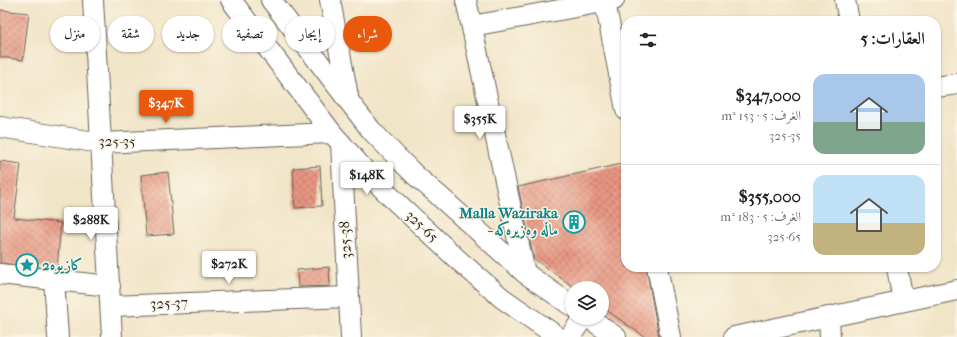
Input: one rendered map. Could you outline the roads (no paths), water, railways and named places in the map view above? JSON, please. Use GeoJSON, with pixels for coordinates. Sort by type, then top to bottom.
{"type":"FeatureCollection","features":[{"type":"Feature","properties":{"kind":"street","name":"325-65"},"geometry":{"type":"LineString","coordinates":[[231,0],[336,138],[390,197],[502,298],[558,337]]}},
{"type":"Feature","properties":{"kind":"street"},"geometry":{"type":"LineString","coordinates":[[271,0],[371,130],[395,156],[525,273],[565,301]]}},
{"type":"Feature","properties":{"kind":"street"},"geometry":{"type":"LineString","coordinates":[[330,0],[348,101]]}},
{"type":"Feature","properties":{"kind":"street"},"geometry":{"type":"LineString","coordinates":[[466,0],[525,273]]}},
{"type":"Feature","properties":{"kind":"street"},"geometry":{"type":"LineString","coordinates":[[846,0],[849,16]]}},
{"type":"Feature","properties":{"kind":"street"},"geometry":{"type":"LineString","coordinates":[[91,1],[112,337]]}},
{"type":"Feature","properties":{"kind":"street"},"geometry":{"type":"LineString","coordinates":[[472,26],[609,1],[621,78]]}},
{"type":"Feature","properties":{"kind":"street"},"geometry":{"type":"LineString","coordinates":[[941,86],[957,84]]}},
{"type":"Feature","properties":{"kind":"street","name":"325-35"},"geometry":{"type":"LineString","coordinates":[[0,127],[101,143],[336,138]]}},
{"type":"Feature","properties":{"kind":"street","name":"325-38"},"geometry":{"type":"LineString","coordinates":[[336,138],[351,337]]}},
{"type":"Feature","properties":{"kind":"street"},"geometry":{"type":"LineString","coordinates":[[658,272],[671,337]]}},
{"type":"Feature","properties":{"kind":"street"},"geometry":{"type":"LineString","coordinates":[[898,272],[903,301]]}},
{"type":"Feature","properties":{"kind":"street"},"geometry":{"type":"LineString","coordinates":[[0,274],[110,286]]}},
{"type":"Feature","properties":{"kind":"street"},"geometry":{"type":"LineString","coordinates":[[54,280],[58,337]]}},
{"type":"Feature","properties":{"kind":"street"},"geometry":{"type":"LineString","coordinates":[[734,337],[957,290]]}},
{"type":"Feature","properties":{"kind":"street","name":"325-37"},"geometry":{"type":"LineString","coordinates":[[111,306],[348,297]]}},
{"type":"Feature","properties":{"kind":"street"},"geometry":{"type":"LineString","coordinates":[[829,317],[830,337]]}},
{"type":"Feature","properties":{"kind":"street"},"geometry":{"type":"LineString","coordinates":[[570,337],[578,325]]}},
{"type":"Feature","properties":{"kind":"street"},"geometry":{"type":"LineString","coordinates":[[599,325],[616,337]]}},
{"type":"Feature","properties":{"kind":"place","name":"Malla Waziraka - ماڵە وەزیرەکە"},"geometry":{"type":"Point","coordinates":[574,222]}},
{"type":"Feature","properties":{"kind":"place","name":"كازيوه2"},"geometry":{"type":"Point","coordinates":[27,265]}}]}
